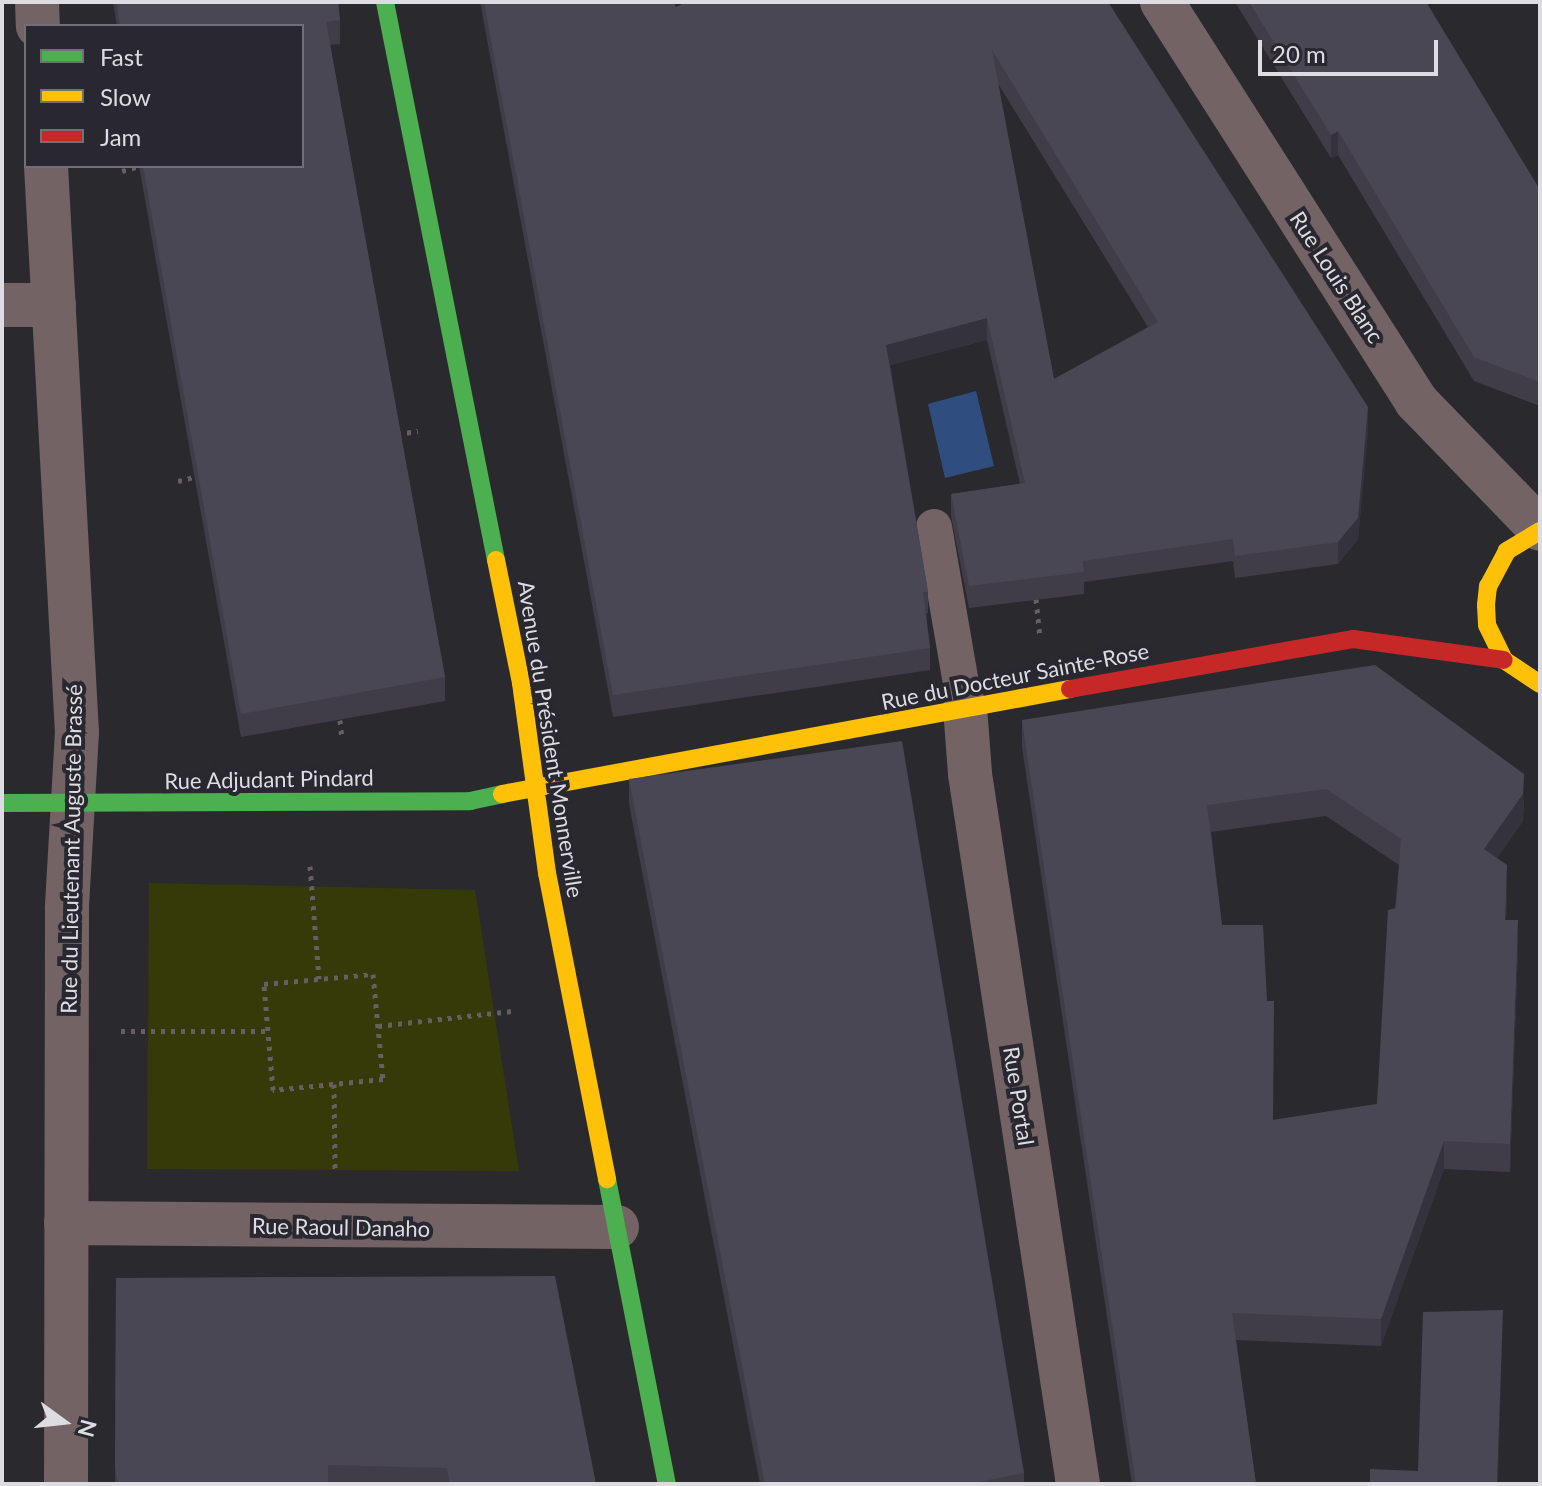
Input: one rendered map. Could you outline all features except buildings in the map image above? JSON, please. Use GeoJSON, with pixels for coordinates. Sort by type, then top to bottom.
{"type":"FeatureCollection","features":[{"type":"Feature","properties":{"kind":"street"},"geometry":{"type":"LineString","coordinates":[[37,2],[38,24]]}},
{"type":"Feature","properties":{"kind":"street","name":"Avenue du Président Monnerville"},"geometry":{"type":"LineString","coordinates":[[385,2],[521,683],[547,873],[667,1484]]}},
{"type":"Feature","properties":{"kind":"street","name":"Rue Louis Blanc"},"geometry":{"type":"LineString","coordinates":[[1162,2],[1416,401],[1540,530]]}},
{"type":"Feature","properties":{"kind":"street","name":"Rue du Lieutenant Auguste Brassé"},"geometry":{"type":"LineString","coordinates":[[46,168],[77,732],[67,908],[66,1484]]}},
{"type":"Feature","properties":{"kind":"street"},"geometry":{"type":"LineString","coordinates":[[2,305],[54,305]]}},
{"type":"Feature","properties":{"kind":"street"},"geometry":{"type":"LineString","coordinates":[[1540,530],[1507,551],[1488,586],[1487,625],[1504,660],[1540,684]]}},
{"type":"Feature","properties":{"kind":"street","name":"Rue du Docteur Sainte-Rose"},"geometry":{"type":"LineString","coordinates":[[536,786],[896,724],[965,707],[1353,639],[1504,660]]}},
{"type":"Feature","properties":{"kind":"street","name":"Rue Portal"},"geometry":{"type":"LineString","coordinates":[[965,707],[970,774],[1078,1484]]}},
{"type":"Feature","properties":{"kind":"street","name":"Rue Adjudant Pindard"},"geometry":{"type":"LineString","coordinates":[[2,803],[470,801],[536,786]]}},
{"type":"Feature","properties":{"kind":"street","name":"Rue Raoul Danaho"},"geometry":{"type":"LineString","coordinates":[[66,1223],[617,1227]]}},
{"type":"Feature","properties":{"kind":"lane"},"geometry":{"type":"LineString","coordinates":[[934,527],[965,707]]}},
{"type":"Feature","properties":{"kind":"path"},"geometry":{"type":"LineString","coordinates":[[122,171],[132,168]]}},
{"type":"Feature","properties":{"kind":"path"},"geometry":{"type":"LineString","coordinates":[[397,434],[419,431]]}},
{"type":"Feature","properties":{"kind":"path"},"geometry":{"type":"LineString","coordinates":[[178,481],[194,477]]}},
{"type":"Feature","properties":{"kind":"path"},"geometry":{"type":"LineString","coordinates":[[340,720],[342,739]]}},
{"type":"Feature","properties":{"kind":"path"},"geometry":{"type":"LineString","coordinates":[[310,866],[319,979]]}},
{"type":"Feature","properties":{"kind":"path"},"geometry":{"type":"LineString","coordinates":[[373,974],[378,1026],[383,1079],[273,1090],[264,984],[373,974]]}},
{"type":"Feature","properties":{"kind":"path"},"geometry":{"type":"LineString","coordinates":[[378,1026],[512,1011]]}},
{"type":"Feature","properties":{"kind":"path"},"geometry":{"type":"LineString","coordinates":[[120,1031],[268,1031]]}},
{"type":"Feature","properties":{"kind":"path"},"geometry":{"type":"LineString","coordinates":[[334,1084],[335,1187]]}},
{"type":"Feature","properties":{"kind":"green space"},"geometry":{"type":"Polygon","coordinates":[[[149,883],[475,890],[519,1171],[147,1169],[149,883]]]}},
{"type":"Feature","properties":{"kind":"water"},"geometry":{"type":"Polygon","coordinates":[[[976,391],[994,466],[945,478],[928,404],[976,391]]]}},
{"type":"Feature","properties":{"kind":"traffic: fast"},"geometry":{"type":"LineString","coordinates":[[385,2],[496,560]]}},
{"type":"Feature","properties":{"kind":"traffic: fast"},"geometry":{"type":"LineString","coordinates":[[2,803],[470,801],[502,794]]}},
{"type":"Feature","properties":{"kind":"traffic: fast"},"geometry":{"type":"LineString","coordinates":[[607,1179],[667,1484]]}},
{"type":"Feature","properties":{"kind":"traffic: slow"},"geometry":{"type":"LineString","coordinates":[[1540,531],[1507,551],[1488,586],[1486,605],[1487,625],[1504,660],[1540,684]]}},
{"type":"Feature","properties":{"kind":"traffic: slow"},"geometry":{"type":"LineString","coordinates":[[496,560],[521,683],[547,873],[607,1179]]}},
{"type":"Feature","properties":{"kind":"traffic: slow"},"geometry":{"type":"LineString","coordinates":[[502,794],[1070,689]]}},
{"type":"Feature","properties":{"kind":"traffic: jam"},"geometry":{"type":"LineString","coordinates":[[1070,689],[1353,639],[1504,660]]}}]}
